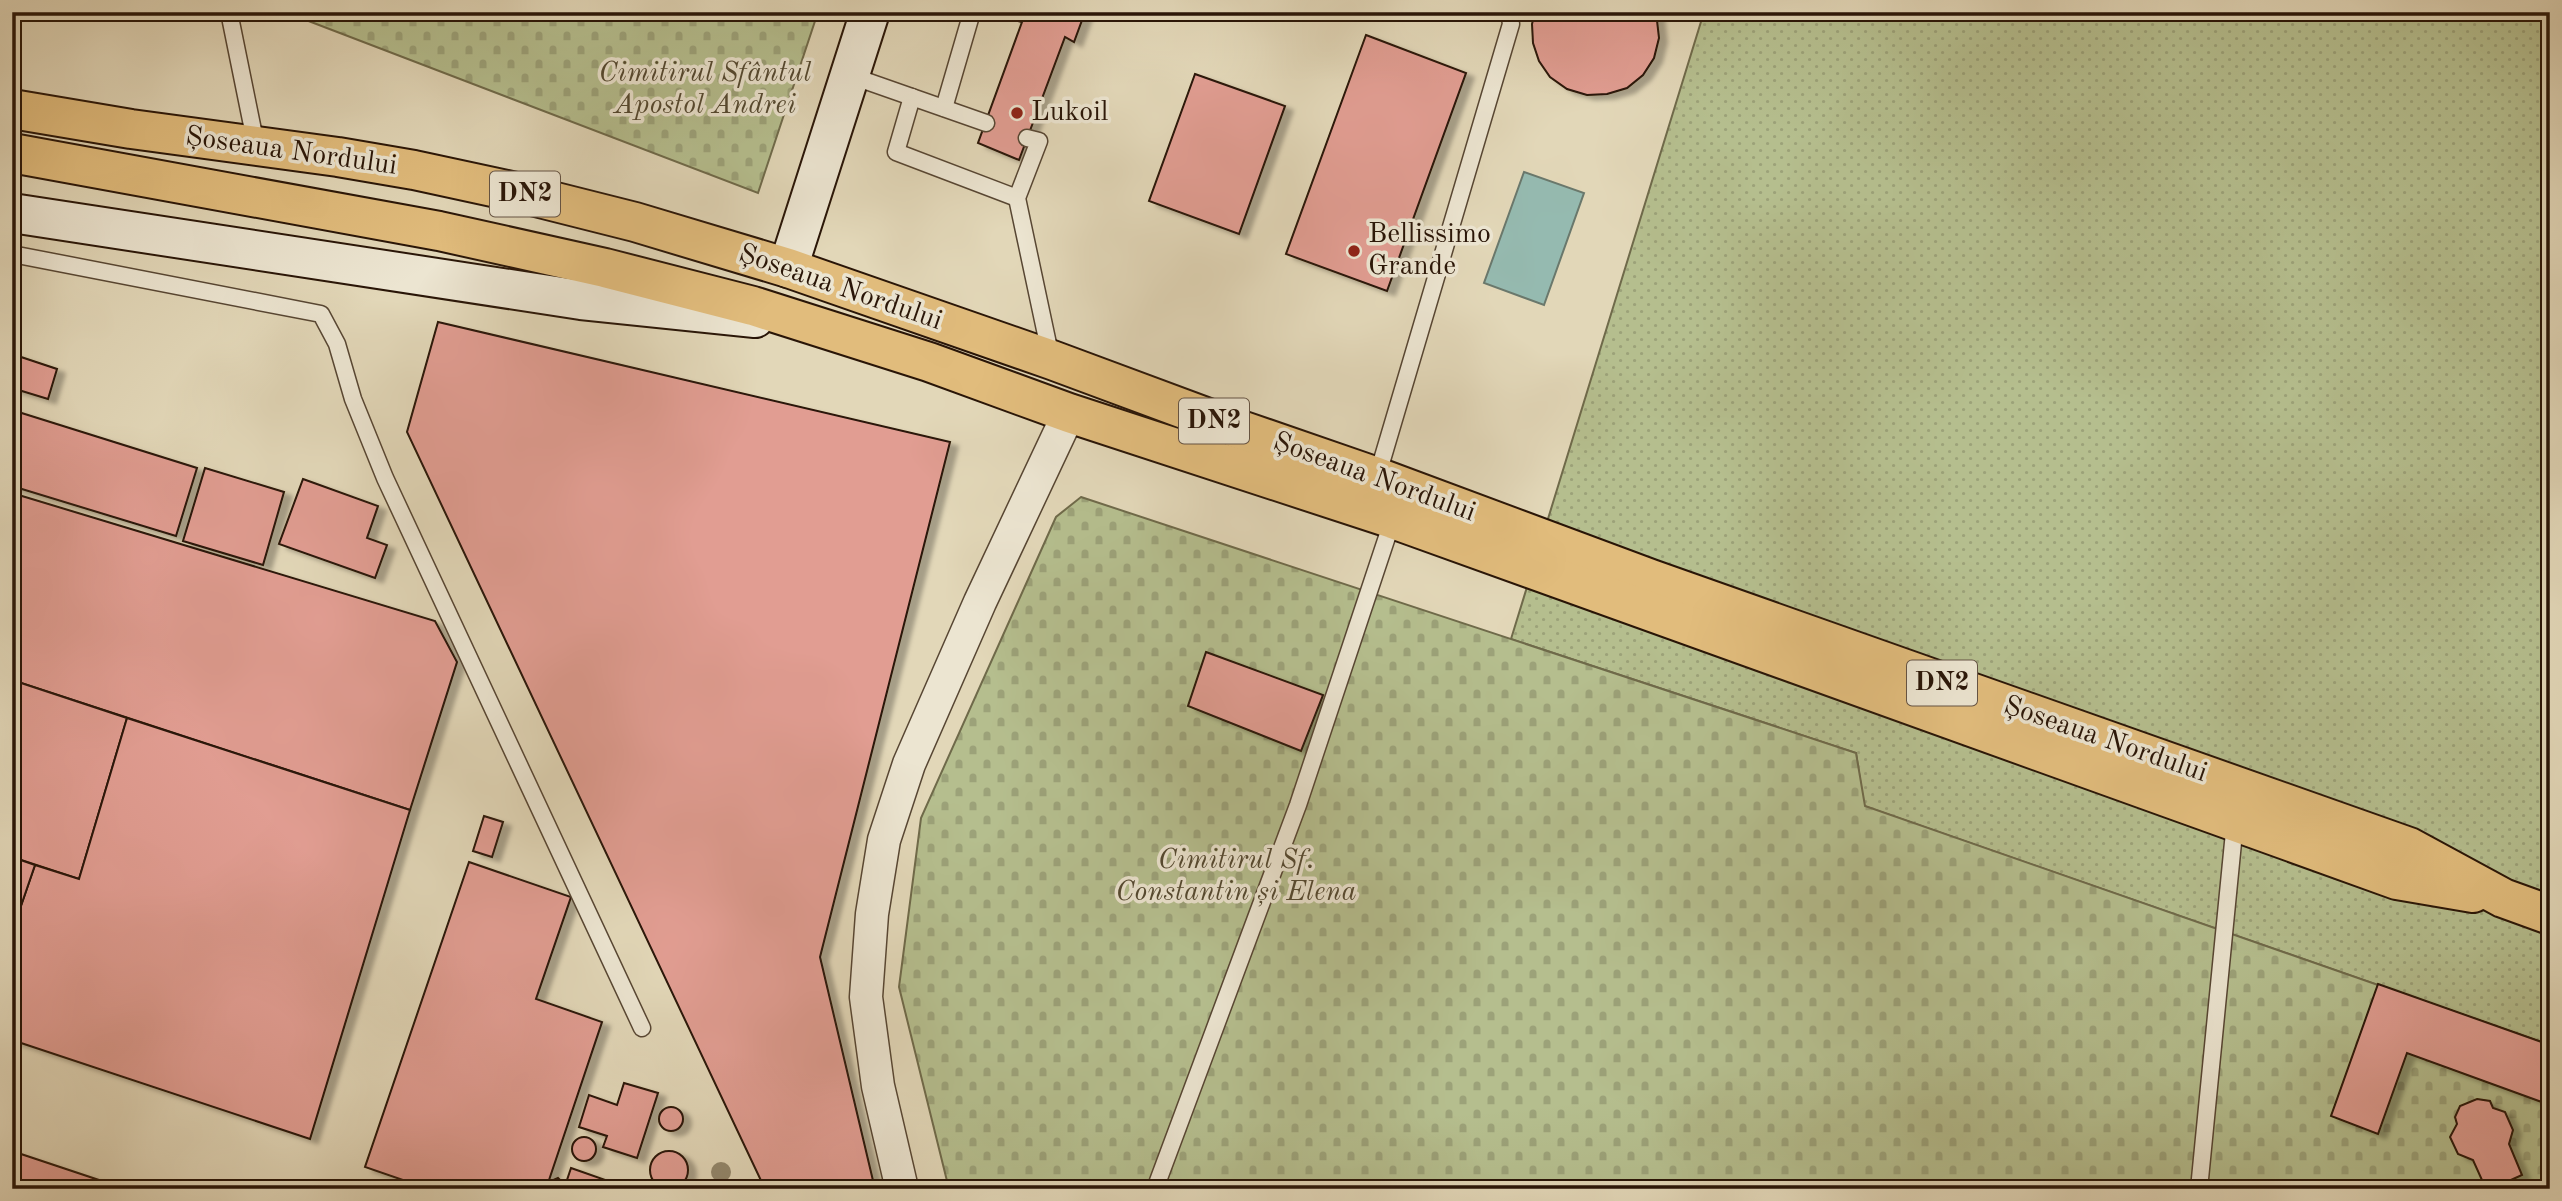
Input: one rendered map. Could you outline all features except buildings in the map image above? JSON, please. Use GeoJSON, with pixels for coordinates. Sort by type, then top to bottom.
{"type":"FeatureCollection","features":[{"type":"Feature","properties":{"kind":"main road","name":"Șoseaua Nordului"},"geometry":{"type":"LineString","coordinates":[[12,109],[414,170],[635,222],[788,268],[1377,477],[1651,579],[2409,847],[2502,898],[2550,915]]}},
{"type":"Feature","properties":{"kind":"main road","name":"Șoseaua Nordului"},"geometry":{"type":"LineString","coordinates":[[12,152],[439,231],[605,268],[753,306],[929,362],[1069,413],[1393,519],[2397,880],[2502,898]]}},
{"type":"Feature","properties":{"kind":"street"},"geometry":{"type":"LineString","coordinates":[[788,268],[870,12]]}},
{"type":"Feature","properties":{"kind":"street","name":"Șoseaua Nordului"},"geometry":{"type":"LineString","coordinates":[[12,213],[581,300],[805,323]]}},
{"type":"Feature","properties":{"kind":"street"},"geometry":{"type":"LineString","coordinates":[[902,1189],[878,1086],[866,997],[872,914],[884,840],[909,764],[980,602],[1069,413]]}},
{"type":"Feature","properties":{"kind":"lane"},"geometry":{"type":"LineString","coordinates":[[229,12],[256,145]]}},
{"type":"Feature","properties":{"kind":"lane"},"geometry":{"type":"LineString","coordinates":[[944,108],[972,12]]}},
{"type":"Feature","properties":{"kind":"lane"},"geometry":{"type":"LineString","coordinates":[[1377,477],[1508,35],[1511,24],[1509,12]]}},
{"type":"Feature","properties":{"kind":"lane"},"geometry":{"type":"LineString","coordinates":[[849,75],[986,123]]}},
{"type":"Feature","properties":{"kind":"lane"},"geometry":{"type":"LineString","coordinates":[[912,97],[896,152],[1017,198]]}},
{"type":"Feature","properties":{"kind":"lane"},"geometry":{"type":"LineString","coordinates":[[1027,138],[1039,141],[1017,198],[1052,360]]}},
{"type":"Feature","properties":{"kind":"lane"},"geometry":{"type":"LineString","coordinates":[[12,254],[321,314],[337,344],[353,399],[385,478],[642,1028]]}},
{"type":"Feature","properties":{"kind":"lane"},"geometry":{"type":"LineString","coordinates":[[1155,1189],[1298,805],[1393,519]]}},
{"type":"Feature","properties":{"kind":"lane"},"geometry":{"type":"LineString","coordinates":[[2199,1189],[2235,822]]}},
{"type":"Feature","properties":{"kind":"green space","name":"Cimitirul Sfântul Apostol Andrei"},"geometry":{"type":"Polygon","coordinates":[[[285,12],[818,12],[758,193],[285,12]]]}},
{"type":"Feature","properties":{"kind":"green space"},"geometry":{"type":"Polygon","coordinates":[[[1704,12],[2550,12],[2550,1045],[1864,806],[1856,753],[1511,639],[1704,12]]]}},
{"type":"Feature","properties":{"kind":"green space","name":"Cimitirul Sf. Constantin și Elena"},"geometry":{"type":"Polygon","coordinates":[[[1081,497],[1856,753],[1865,806],[2550,1045],[2550,1189],[949,1189],[899,987],[921,818],[1056,517],[1081,497]]]}},
{"type":"Feature","properties":{"kind":"water"},"geometry":{"type":"Polygon","coordinates":[[[1524,172],[1584,193],[1544,305],[1484,283],[1524,172]]]}},
{"type":"Feature","properties":{"kind":"place","name":"Lukoil"},"geometry":{"type":"Point","coordinates":[1017,113]}},
{"type":"Feature","properties":{"kind":"place","name":"Bellissimo Grande"},"geometry":{"type":"Point","coordinates":[1354,251]}}]}
